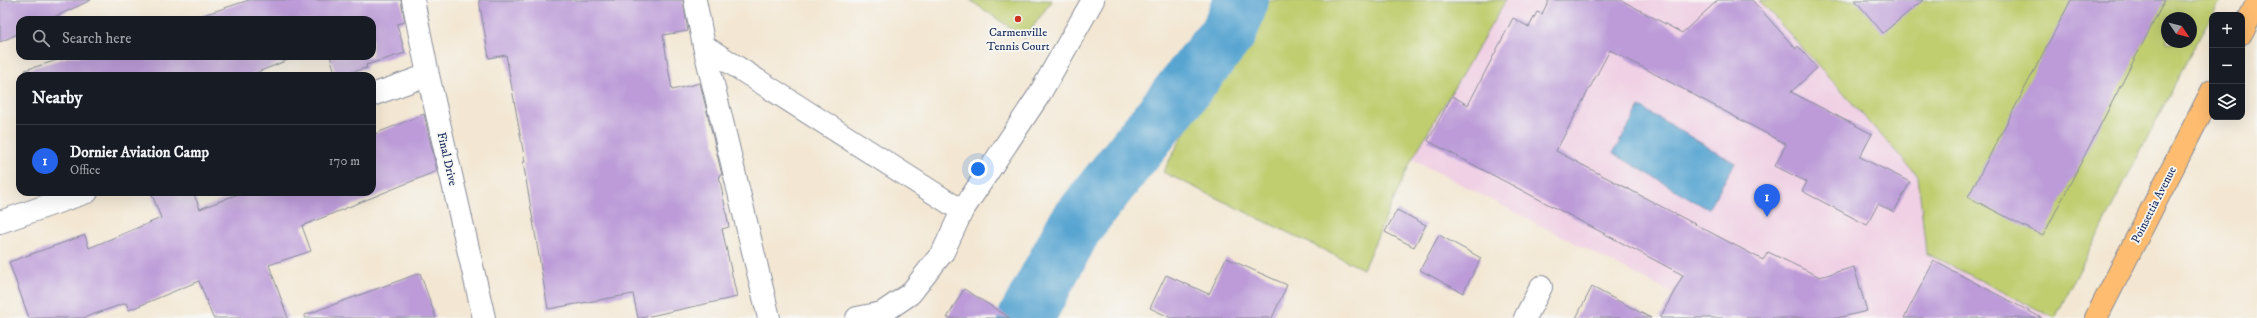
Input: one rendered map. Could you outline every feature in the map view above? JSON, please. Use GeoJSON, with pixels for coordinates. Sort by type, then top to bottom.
{"type":"FeatureCollection","features":[{"type":"Feature","properties":{"kind":"main road"},"geometry":{"type":"LineString","coordinates":[[2245,27],[2257,3]]}},
{"type":"Feature","properties":{"kind":"main road","name":"Poinsettia Avenue"},"geometry":{"type":"LineString","coordinates":[[2096,318],[2209,97]]}},
{"type":"Feature","properties":{"kind":"street","name":"Final Drive"},"geometry":{"type":"LineString","coordinates":[[412,0],[484,318]]}},
{"type":"Feature","properties":{"kind":"street"},"geometry":{"type":"LineString","coordinates":[[695,0],[704,46],[769,318]]}},
{"type":"Feature","properties":{"kind":"street"},"geometry":{"type":"LineString","coordinates":[[857,318],[882,313],[910,294],[943,252],[962,211],[1039,95],[1093,0]]}},
{"type":"Feature","properties":{"kind":"street"},"geometry":{"type":"LineString","coordinates":[[704,46],[962,211]]}},
{"type":"Feature","properties":{"kind":"street"},"geometry":{"type":"LineString","coordinates":[[376,93],[428,76]]}},
{"type":"Feature","properties":{"kind":"street"},"geometry":{"type":"LineString","coordinates":[[0,222],[75,196]]}},
{"type":"Feature","properties":{"kind":"street"},"geometry":{"type":"LineString","coordinates":[[1525,318],[1541,287]]}},
{"type":"Feature","properties":{"kind":"shaded area"},"geometry":{"type":"Polygon","coordinates":[[[1506,0],[1759,0],[1918,176],[1926,253],[2052,318],[1720,318],[1412,159],[1506,0]]]}},
{"type":"Feature","properties":{"kind":"green space","name":"Carmenville Tennis Court"},"geometry":{"type":"Polygon","coordinates":[[[970,0],[1052,0],[1025,38],[970,0]]]}},
{"type":"Feature","properties":{"kind":"green space"},"geometry":{"type":"Polygon","coordinates":[[[1257,0],[1506,0],[1412,159],[1363,269],[1163,172],[1257,0]]]}},
{"type":"Feature","properties":{"kind":"green space"},"geometry":{"type":"Polygon","coordinates":[[[1759,0],[2221,0],[2214,12],[2209,12],[2209,21],[2197,43],[2197,12],[2161,12],[2161,48],[2194,48],[2055,318],[1926,253],[1918,176],[1759,0]]]}},
{"type":"Feature","properties":{"kind":"water"},"geometry":{"type":"Polygon","coordinates":[[[1640,107],[1735,163],[1708,209],[1613,153],[1640,107]]]}},
{"type":"Feature","properties":{"kind":"building"},"geometry":{"type":"Polygon","coordinates":[[[0,0],[91,0],[57,16],[16,16],[16,35],[0,42],[0,0]]]}},
{"type":"Feature","properties":{"kind":"building"},"geometry":{"type":"Polygon","coordinates":[[[249,0],[401,0],[405,22],[397,24],[405,53],[366,65],[367,68],[352,72],[335,72],[331,60],[376,60],[376,16],[200,16],[249,0]]]}},
{"type":"Feature","properties":{"kind":"building"},"geometry":{"type":"Polygon","coordinates":[[[479,0],[683,0],[688,31],[663,35],[672,90],[700,83],[722,175],[719,175],[729,227],[722,229],[737,297],[641,318],[638,318],[633,294],[548,309],[523,162],[525,162],[506,55],[489,58],[479,0]]]}},
{"type":"Feature","properties":{"kind":"building"},"geometry":{"type":"Polygon","coordinates":[[[1549,0],[1621,0],[1682,33],[1718,0],[1752,0],[1796,49],[1798,46],[1817,68],[1791,92],[1872,134],[1860,157],[1910,182],[1894,212],[1878,204],[1867,225],[1802,191],[1807,182],[1775,166],[1786,144],[1610,50],[1556,151],[1763,260],[1768,252],[1820,277],[1854,267],[1867,311],[1837,318],[1660,318],[1683,275],[1428,141],[1452,96],[1468,105],[1513,18],[1529,27],[1537,12],[1542,14],[1549,0]]]}},
{"type":"Feature","properties":{"kind":"building"},"geometry":{"type":"Polygon","coordinates":[[[1855,0],[1923,0],[1883,33],[1855,0]]]}},
{"type":"Feature","properties":{"kind":"building"},"geometry":{"type":"Polygon","coordinates":[[[2071,0],[2165,0],[2043,236],[1968,197],[2071,0]]]}},
{"type":"Feature","properties":{"kind":"building"},"geometry":{"type":"Polygon","coordinates":[[[58,60],[288,60],[258,72],[25,72],[25,70],[58,60]]]}},
{"type":"Feature","properties":{"kind":"building"},"geometry":{"type":"Polygon","coordinates":[[[424,114],[437,171],[376,196],[376,133],[424,114]]]}},
{"type":"Feature","properties":{"kind":"building"},"geometry":{"type":"Polygon","coordinates":[[[153,196],[195,196],[200,209],[233,196],[376,196],[302,226],[311,251],[269,265],[288,318],[213,318],[199,281],[129,310],[126,303],[83,318],[29,318],[9,262],[85,235],[89,248],[161,218],[153,196]]]}},
{"type":"Feature","properties":{"kind":"building"},"geometry":{"type":"Polygon","coordinates":[[[1397,210],[1426,225],[1414,247],[1385,232],[1397,210]]]}},
{"type":"Feature","properties":{"kind":"building"},"geometry":{"type":"Polygon","coordinates":[[[1439,235],[1481,258],[1463,293],[1420,270],[1439,235]]]}},
{"type":"Feature","properties":{"kind":"building"},"geometry":{"type":"Polygon","coordinates":[[[1226,258],[1287,285],[1272,318],[1171,318],[1150,308],[1166,275],[1209,294],[1226,258]]]}},
{"type":"Feature","properties":{"kind":"building"},"geometry":{"type":"Polygon","coordinates":[[[1934,261],[2042,318],[1904,318],[1934,261]]]}},
{"type":"Feature","properties":{"kind":"building"},"geometry":{"type":"Polygon","coordinates":[[[420,273],[436,318],[305,318],[305,315],[420,273]]]}},
{"type":"Feature","properties":{"kind":"building"},"geometry":{"type":"Polygon","coordinates":[[[1592,287],[1651,318],[1576,318],[1592,287]]]}},
{"type":"Feature","properties":{"kind":"building"},"geometry":{"type":"Polygon","coordinates":[[[964,289],[1010,318],[947,318],[964,289]]]}},
{"type":"Feature","properties":{"kind":"waterway"},"geometry":{"type":"LineString","coordinates":[[1026,318],[1075,226],[1230,30],[1241,0]]}},
{"type":"Feature","properties":{"kind":"place","name":"Carmenville Tennis Court"},"geometry":{"type":"Point","coordinates":[1018,19]}},
{"type":"Feature","properties":{"kind":"place","name":"Dornier Aviation Camp"},"geometry":{"type":"Point","coordinates":[1767,217]}}]}
